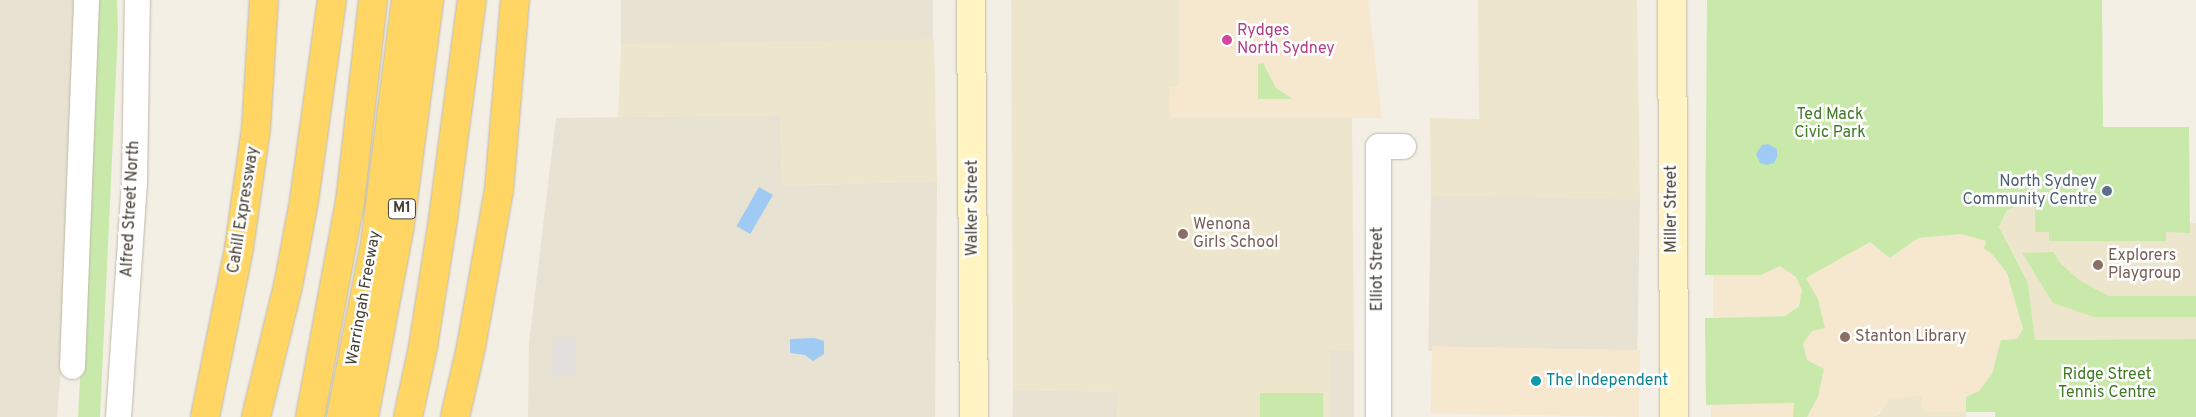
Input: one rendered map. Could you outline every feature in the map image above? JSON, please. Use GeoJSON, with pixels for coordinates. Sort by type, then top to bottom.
{"type":"FeatureCollection","features":[{"type":"Feature","properties":{"kind":"highway","name":"Cahill Expressway"},"geometry":{"type":"LineString","coordinates":[[205,417],[239,248],[256,129],[264,0]]}},
{"type":"Feature","properties":{"kind":"highway"},"geometry":{"type":"LineString","coordinates":[[256,417],[288,286],[304,201],[332,0]]}},
{"type":"Feature","properties":{"kind":"highway","name":"Warringah Freeway"},"geometry":{"type":"LineString","coordinates":[[310,417],[350,202],[373,0]]}},
{"type":"Feature","properties":{"kind":"highway","name":"Warringah Freeway"},"geometry":{"type":"LineString","coordinates":[[341,417],[375,244],[406,0]]}},
{"type":"Feature","properties":{"kind":"highway","name":"Warringah Freeway"},"geometry":{"type":"LineString","coordinates":[[364,417],[400,224],[429,0]]}},
{"type":"Feature","properties":{"kind":"highway"},"geometry":{"type":"LineString","coordinates":[[408,417],[424,347],[472,0]]}},
{"type":"Feature","properties":{"kind":"highway"},"geometry":{"type":"LineString","coordinates":[[454,417],[471,346],[499,190],[515,0]]}},
{"type":"Feature","properties":{"kind":"street"},"geometry":{"type":"LineString","coordinates":[[72,366],[86,0]]}},
{"type":"Feature","properties":{"kind":"street","name":"Alfred Street North"},"geometry":{"type":"LineString","coordinates":[[118,417],[134,183],[137,0]]}},
{"type":"Feature","properties":{"kind":"street","name":"Walker Street"},"geometry":{"type":"LineString","coordinates":[[971,0],[974,417]]}},
{"type":"Feature","properties":{"kind":"street","name":"Miller Street"},"geometry":{"type":"LineString","coordinates":[[1672,0],[1674,417]]}},
{"type":"Feature","properties":{"kind":"street","name":"Elliot Street"},"geometry":{"type":"LineString","coordinates":[[1378,417],[1378,146],[1403,146]]}},
{"type":"Feature","properties":{"kind":"shaded area"},"geometry":{"type":"Polygon","coordinates":[[[0,0],[76,0],[66,311],[57,417],[0,417],[0,0]]]}},
{"type":"Feature","properties":{"kind":"shaded area"},"geometry":{"type":"Polygon","coordinates":[[[621,0],[933,0],[933,44],[621,44],[621,0]]]}},
{"type":"Feature","properties":{"kind":"shaded area","name":"Wenona Girls School"},"geometry":{"type":"Polygon","coordinates":[[[1011,0],[1179,0],[1179,86],[1169,88],[1171,118],[1352,118],[1354,351],[1330,351],[1330,417],[1118,417],[1118,392],[1013,390],[1011,0]]]}},
{"type":"Feature","properties":{"kind":"shaded area"},"geometry":{"type":"Polygon","coordinates":[[[1179,0],[1368,0],[1382,118],[1171,118],[1169,88],[1179,86],[1179,0]]]}},
{"type":"Feature","properties":{"kind":"shaded area"},"geometry":{"type":"Polygon","coordinates":[[[1478,0],[1637,0],[1640,200],[1431,195],[1430,118],[1479,119],[1478,0]]]}},
{"type":"Feature","properties":{"kind":"shaded area"},"geometry":{"type":"Polygon","coordinates":[[[934,39],[937,181],[782,186],[780,115],[618,117],[621,44],[934,39]]]}},
{"type":"Feature","properties":{"kind":"shaded area"},"geometry":{"type":"Polygon","coordinates":[[[780,115],[782,186],[937,181],[935,417],[528,417],[529,343],[556,118],[780,115]]]}},
{"type":"Feature","properties":{"kind":"shaded area"},"geometry":{"type":"Polygon","coordinates":[[[1431,195],[1640,199],[1637,355],[1428,351],[1431,195]]]}},
{"type":"Feature","properties":{"kind":"shaded area","name":"Explorers Playgroup"},"geometry":{"type":"Polygon","coordinates":[[[2035,199],[2035,232],[2049,232],[2049,241],[2165,241],[2165,232],[2190,232],[2190,223],[2196,223],[2196,339],[2035,340],[2028,283],[1999,227],[2007,210],[2035,199]]]}},
{"type":"Feature","properties":{"kind":"shaded area"},"geometry":{"type":"Polygon","coordinates":[[[1961,234],[1986,241],[1984,249],[1991,253],[2007,273],[2023,329],[2017,339],[2001,340],[1992,374],[1979,391],[1966,397],[1966,412],[1926,412],[1922,407],[1922,396],[1886,405],[1872,417],[1807,417],[1818,397],[1824,369],[1807,360],[1803,344],[1812,331],[1825,328],[1818,299],[1806,278],[1870,242],[1890,257],[1918,238],[1961,234]]]}},
{"type":"Feature","properties":{"kind":"shaded area"},"geometry":{"type":"Polygon","coordinates":[[[1780,266],[1792,272],[1800,282],[1802,298],[1794,311],[1784,316],[1713,317],[1713,275],[1761,275],[1780,266]]]}},
{"type":"Feature","properties":{"kind":"shaded area"},"geometry":{"type":"Polygon","coordinates":[[[553,338],[576,339],[575,376],[552,375],[553,338]]]}},
{"type":"Feature","properties":{"kind":"shaded area","name":"The Independent"},"geometry":{"type":"Polygon","coordinates":[[[1432,346],[1640,350],[1639,417],[1431,413],[1432,346]]]}},
{"type":"Feature","properties":{"kind":"shaded area"},"geometry":{"type":"Polygon","coordinates":[[[1330,351],[1354,351],[1354,417],[1330,417],[1330,351]]]}},
{"type":"Feature","properties":{"kind":"shaded area"},"geometry":{"type":"Polygon","coordinates":[[[1013,390],[1118,392],[1118,417],[1013,417],[1013,390]]]}},
{"type":"Feature","properties":{"kind":"shaded area"},"geometry":{"type":"Polygon","coordinates":[[[1922,396],[1922,407],[1926,412],[1966,412],[1966,417],[1872,417],[1879,414],[1890,398],[1922,396]]]}},
{"type":"Feature","properties":{"kind":"shaded area"},"geometry":{"type":"Polygon","coordinates":[[[1795,403],[1793,417],[1711,417],[1711,405],[1795,403]]]}},
{"type":"Feature","properties":{"kind":"green space"},"geometry":{"type":"Polygon","coordinates":[[[99,0],[117,0],[118,30],[100,417],[78,417],[99,0]]]}},
{"type":"Feature","properties":{"kind":"green space","name":"Ted Mack Civic Park"},"geometry":{"type":"Polygon","coordinates":[[[1707,0],[2102,0],[2103,127],[2189,127],[2190,233],[2166,232],[2166,241],[2049,241],[2049,232],[2035,232],[2035,199],[2007,210],[1999,227],[2028,283],[2035,340],[2196,339],[2196,417],[1995,417],[1995,412],[1966,412],[1966,397],[1979,391],[1992,374],[2001,340],[2017,339],[2023,329],[2007,273],[1991,253],[1984,249],[1986,241],[1961,234],[1918,238],[1890,258],[1870,242],[1806,278],[1818,299],[1825,328],[1812,331],[1803,344],[1807,360],[1824,369],[1818,397],[1807,417],[1793,417],[1794,403],[1706,405],[1705,318],[1785,316],[1799,306],[1802,290],[1796,277],[1780,266],[1761,275],[1705,275],[1707,0]]]}},
{"type":"Feature","properties":{"kind":"green space"},"geometry":{"type":"Polygon","coordinates":[[[1263,63],[1276,88],[1293,99],[1258,99],[1258,64],[1263,63]]]}},
{"type":"Feature","properties":{"kind":"green space"},"geometry":{"type":"Polygon","coordinates":[[[2054,252],[2059,262],[2079,280],[2108,296],[2196,296],[2196,317],[2094,317],[2053,303],[2022,253],[2054,252]]]}},
{"type":"Feature","properties":{"kind":"green space"},"geometry":{"type":"Polygon","coordinates":[[[1260,393],[1323,393],[1323,417],[1260,417],[1260,393]]]}},
{"type":"Feature","properties":{"kind":"water"},"geometry":{"type":"Polygon","coordinates":[[[1768,144],[1777,149],[1777,157],[1774,163],[1767,165],[1760,163],[1756,154],[1762,145],[1768,144]]]}},
{"type":"Feature","properties":{"kind":"water"},"geometry":{"type":"Polygon","coordinates":[[[759,187],[773,195],[750,234],[736,226],[759,187]]]}},
{"type":"Feature","properties":{"kind":"water"},"geometry":{"type":"Polygon","coordinates":[[[814,338],[824,341],[824,354],[813,361],[805,355],[790,353],[790,339],[814,338]]]}},
{"type":"Feature","properties":{"kind":"place","name":"Rydges North Sydney"},"geometry":{"type":"Point","coordinates":[1227,40]}},
{"type":"Feature","properties":{"kind":"place","name":"North Sydney Community Centre"},"geometry":{"type":"Point","coordinates":[2107,191]}},
{"type":"Feature","properties":{"kind":"place","name":"Wenona Girls School"},"geometry":{"type":"Point","coordinates":[1183,234]}},
{"type":"Feature","properties":{"kind":"place","name":"Explorers Playgroup"},"geometry":{"type":"Point","coordinates":[2098,265]}},
{"type":"Feature","properties":{"kind":"place","name":"Stanton Library"},"geometry":{"type":"Point","coordinates":[1845,337]}},
{"type":"Feature","properties":{"kind":"place","name":"The Independent"},"geometry":{"type":"Point","coordinates":[1536,381]}},
{"type":"Feature","properties":{"kind":"park label","name":"Ridge Street Tennis Centre"},"geometry":{"type":"Point","coordinates":[2107,384]}}]}
